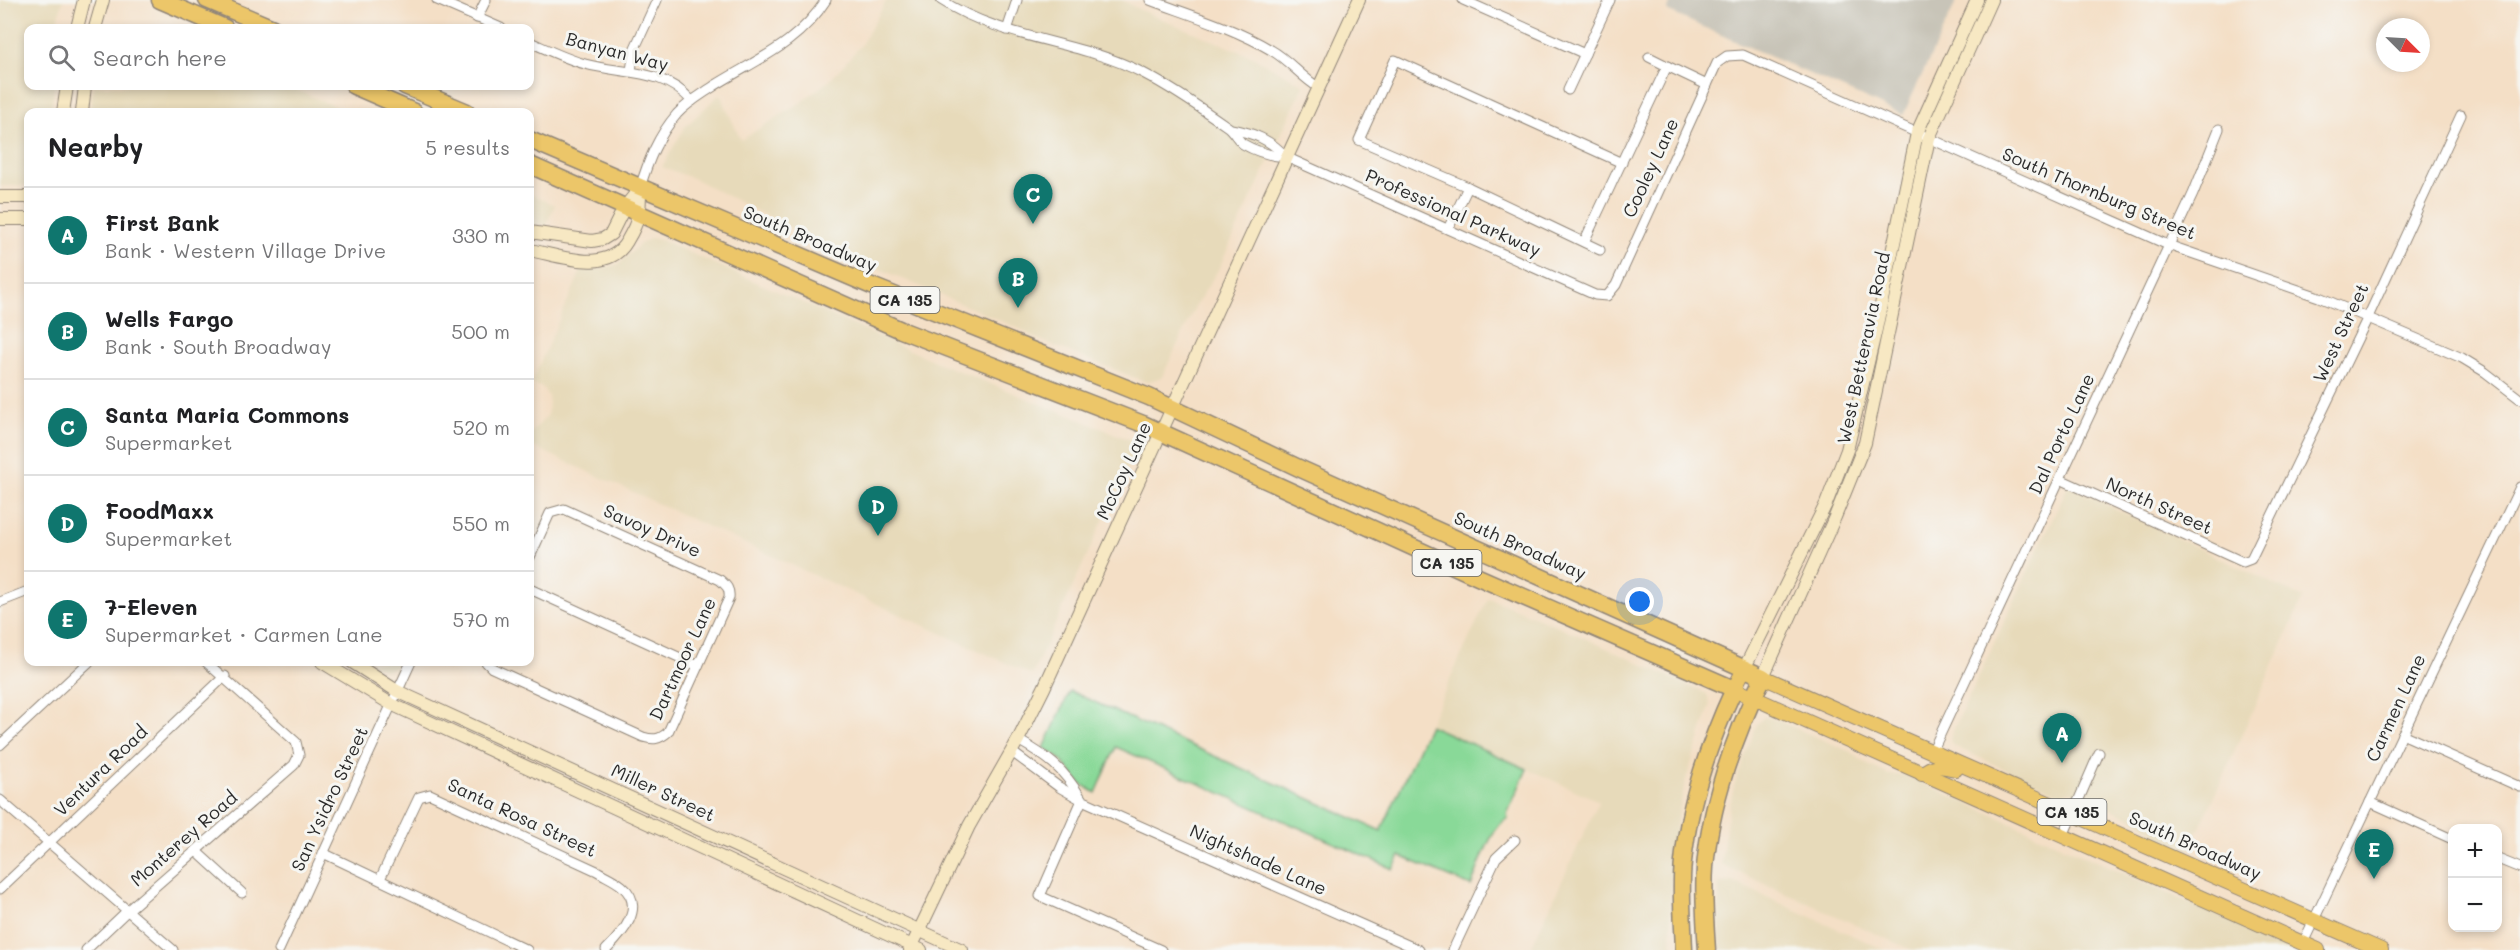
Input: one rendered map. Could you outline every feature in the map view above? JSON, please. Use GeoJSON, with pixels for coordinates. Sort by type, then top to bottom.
{"type":"FeatureCollection","features":[{"type":"Feature","properties":{"kind":"highway"},"geometry":{"type":"LineString","coordinates":[[160,0],[216,24]]}},
{"type":"Feature","properties":{"kind":"highway"},"geometry":{"type":"LineString","coordinates":[[207,0],[264,24]]}},
{"type":"Feature","properties":{"kind":"highway"},"geometry":{"type":"LineString","coordinates":[[363,90],[405,108]]}},
{"type":"Feature","properties":{"kind":"highway"},"geometry":{"type":"LineString","coordinates":[[415,90],[457,108]]}},
{"type":"Feature","properties":{"kind":"highway","name":"CA 135"},"geometry":{"type":"LineString","coordinates":[[534,142],[640,188]]}},
{"type":"Feature","properties":{"kind":"highway","name":"CA 135"},"geometry":{"type":"LineString","coordinates":[[534,167],[901,330],[1161,433],[1734,689]]}},
{"type":"Feature","properties":{"kind":"highway","name":"South Broadway"},"geometry":{"type":"LineString","coordinates":[[640,188],[874,287],[1173,408],[1762,677]]}},
{"type":"Feature","properties":{"kind":"highway"},"geometry":{"type":"LineString","coordinates":[[1371,528],[1382,505]]}},
{"type":"Feature","properties":{"kind":"highway","name":"West Betteravia Road"},"geometry":{"type":"LineString","coordinates":[[1707,950],[1704,898],[1716,798],[1733,744],[1762,677]]}},
{"type":"Feature","properties":{"kind":"highway"},"geometry":{"type":"LineString","coordinates":[[1684,950],[1683,863],[1693,798],[1720,720],[1734,689]]}},
{"type":"Feature","properties":{"kind":"main road","name":"West Betteravia Road"},"geometry":{"type":"LineString","coordinates":[[1734,689],[1744,669]]}},
{"type":"Feature","properties":{"kind":"main road","name":"South Broadway"},"geometry":{"type":"LineString","coordinates":[[1762,677],[2380,950]]}},
{"type":"Feature","properties":{"kind":"main road","name":"CA 135"},"geometry":{"type":"LineString","coordinates":[[1734,689],[2318,950]]}},
{"type":"Feature","properties":{"kind":"main road"},"geometry":{"type":"LineString","coordinates":[[1922,774],[1930,767],[1937,765],[1956,769],[2029,801],[2044,800]]}},
{"type":"Feature","properties":{"kind":"street"},"geometry":{"type":"LineString","coordinates":[[78,24],[84,0]]}},
{"type":"Feature","properties":{"kind":"street"},"geometry":{"type":"LineString","coordinates":[[96,24],[103,0]]}},
{"type":"Feature","properties":{"kind":"street"},"geometry":{"type":"LineString","coordinates":[[437,0],[491,24]]}},
{"type":"Feature","properties":{"kind":"street"},"geometry":{"type":"LineString","coordinates":[[477,18],[486,0]]}},
{"type":"Feature","properties":{"kind":"street"},"geometry":{"type":"LineString","coordinates":[[631,71],[634,50],[657,0]]}},
{"type":"Feature","properties":{"kind":"street"},"geometry":{"type":"LineString","coordinates":[[534,233],[592,241],[603,239],[611,234],[624,208],[640,188],[657,141],[678,113],[692,100],[790,41],[815,17],[826,0]]}},
{"type":"Feature","properties":{"kind":"street","name":"Professional Parkway"},"geometry":{"type":"LineString","coordinates":[[941,0],[973,18],[1007,30],[1090,51],[1143,73],[1231,129],[1248,132],[1274,143],[1286,157],[1595,295],[1607,296]]}},
{"type":"Feature","properties":{"kind":"street"},"geometry":{"type":"LineString","coordinates":[[1007,30],[1017,0]]}},
{"type":"Feature","properties":{"kind":"street"},"geometry":{"type":"LineString","coordinates":[[1150,0],[1251,39],[1290,63],[1304,79],[1318,87]]}},
{"type":"Feature","properties":{"kind":"street","name":"McCoy Lane"},"geometry":{"type":"LineString","coordinates":[[914,949],[919,930],[969,826],[1018,740],[1173,408],[1359,0]]}},
{"type":"Feature","properties":{"kind":"street"},"geometry":{"type":"LineString","coordinates":[[1463,0],[1585,54]]}},
{"type":"Feature","properties":{"kind":"street"},"geometry":{"type":"LineString","coordinates":[[1568,90],[1610,0]]}},
{"type":"Feature","properties":{"kind":"street","name":"West Betteravia Road"},"geometry":{"type":"LineString","coordinates":[[1744,669],[1826,504],[1851,438],[1923,136],[1977,0]]}},
{"type":"Feature","properties":{"kind":"street","name":"West Betteravia Road"},"geometry":{"type":"LineString","coordinates":[[1762,677],[1835,517],[1865,443],[1923,136],[1991,0]]}},
{"type":"Feature","properties":{"kind":"street","name":"Banyan Way"},"geometry":{"type":"LineString","coordinates":[[534,44],[587,65],[666,79],[692,100]]}},
{"type":"Feature","properties":{"kind":"street","name":"South Thornburg Street"},"geometry":{"type":"LineString","coordinates":[[1727,56],[1743,55],[2168,245],[2247,270],[2367,317],[2462,358],[2485,372],[2520,399]]}},
{"type":"Feature","properties":{"kind":"street","name":"Cooley Lane"},"geometry":{"type":"LineString","coordinates":[[1607,296],[1616,285],[1718,63],[1727,56]]}},
{"type":"Feature","properties":{"kind":"street"},"geometry":{"type":"LineString","coordinates":[[1649,57],[1707,85]]}},
{"type":"Feature","properties":{"kind":"street"},"geometry":{"type":"LineString","coordinates":[[1600,250],[1468,187],[1359,140],[1395,60],[1622,163]]}},
{"type":"Feature","properties":{"kind":"street"},"geometry":{"type":"LineString","coordinates":[[1584,242],[1667,66]]}},
{"type":"Feature","properties":{"kind":"street"},"geometry":{"type":"LineString","coordinates":[[64,108],[66,90]]}},
{"type":"Feature","properties":{"kind":"street"},"geometry":{"type":"LineString","coordinates":[[82,108],[85,90]]}},
{"type":"Feature","properties":{"kind":"street","name":"West Street"},"geometry":{"type":"LineString","coordinates":[[2246,562],[2251,559],[2461,116]]}},
{"type":"Feature","properties":{"kind":"street","name":"Dal Porto Lane"},"geometry":{"type":"LineString","coordinates":[[1932,752],[2193,194],[2219,129]]}},
{"type":"Feature","properties":{"kind":"street"},"geometry":{"type":"LineString","coordinates":[[1448,229],[1468,187]]}},
{"type":"Feature","properties":{"kind":"street"},"geometry":{"type":"LineString","coordinates":[[534,251],[595,261],[607,259],[623,248],[640,215],[640,188]]}},
{"type":"Feature","properties":{"kind":"street"},"geometry":{"type":"LineString","coordinates":[[0,197],[24,197]]}},
{"type":"Feature","properties":{"kind":"street"},"geometry":{"type":"LineString","coordinates":[[0,219],[24,219]]}},
{"type":"Feature","properties":{"kind":"street","name":"North Street"},"geometry":{"type":"LineString","coordinates":[[2060,479],[2246,562]]}},
{"type":"Feature","properties":{"kind":"street","name":"Carmen Lane"},"geometry":{"type":"LineString","coordinates":[[2303,944],[2520,487]]}},
{"type":"Feature","properties":{"kind":"street","name":"Savoy Drive"},"geometry":{"type":"LineString","coordinates":[[534,548],[550,513],[564,509],[720,580],[730,591]]}},
{"type":"Feature","properties":{"kind":"street"},"geometry":{"type":"LineString","coordinates":[[534,591],[698,666]]}},
{"type":"Feature","properties":{"kind":"street","name":"Dartmoor Lane"},"geometry":{"type":"LineString","coordinates":[[490,666],[643,737],[652,740],[661,738],[668,732],[723,615],[730,591]]}},
{"type":"Feature","properties":{"kind":"street"},"geometry":{"type":"LineString","coordinates":[[0,602],[24,593]]}},
{"type":"Feature","properties":{"kind":"street"},"geometry":{"type":"LineString","coordinates":[[0,745],[84,666]]}},
{"type":"Feature","properties":{"kind":"street"},"geometry":{"type":"LineString","coordinates":[[211,666],[225,676]]}},
{"type":"Feature","properties":{"kind":"street","name":"Miller Street"},"geometry":{"type":"LineString","coordinates":[[329,666],[392,704],[914,949]]}},
{"type":"Feature","properties":{"kind":"street","name":"Miller Street"},"geometry":{"type":"LineString","coordinates":[[358,666],[398,691],[962,950]]}},
{"type":"Feature","properties":{"kind":"street","name":"San Ysidro Street"},"geometry":{"type":"LineString","coordinates":[[279,950],[409,666]]}},
{"type":"Feature","properties":{"kind":"street","name":"Monterey Road"},"geometry":{"type":"LineString","coordinates":[[86,950],[127,911],[294,765],[299,751],[296,742],[225,676]]}},
{"type":"Feature","properties":{"kind":"street","name":"Ventura Road"},"geometry":{"type":"LineString","coordinates":[[0,889],[225,676]]}},
{"type":"Feature","properties":{"kind":"street"},"geometry":{"type":"LineString","coordinates":[[2402,734],[2520,787]]}},
{"type":"Feature","properties":{"kind":"street"},"geometry":{"type":"LineString","coordinates":[[1018,740],[1055,763],[1069,778],[1082,800],[1040,896],[1161,950]]}},
{"type":"Feature","properties":{"kind":"street","name":"Nightshade Lane"},"geometry":{"type":"LineString","coordinates":[[1012,752],[1059,787],[1082,800],[1419,950]]}},
{"type":"Feature","properties":{"kind":"street"},"geometry":{"type":"LineString","coordinates":[[2062,836],[2099,753]]}},
{"type":"Feature","properties":{"kind":"street","name":"Santa Rosa Street"},"geometry":{"type":"LineString","coordinates":[[380,879],[419,797],[430,794],[597,871],[623,887],[632,904],[631,918],[627,928],[606,950]]}},
{"type":"Feature","properties":{"kind":"street"},"geometry":{"type":"LineString","coordinates":[[0,800],[172,950]]}},
{"type":"Feature","properties":{"kind":"street"},"geometry":{"type":"LineString","coordinates":[[2370,802],[2448,837]]}},
{"type":"Feature","properties":{"kind":"street"},"geometry":{"type":"LineString","coordinates":[[1453,950],[1496,858],[1515,840]]}},
{"type":"Feature","properties":{"kind":"street"},"geometry":{"type":"LineString","coordinates":[[196,850],[242,892]]}},
{"type":"Feature","properties":{"kind":"street"},"geometry":{"type":"LineString","coordinates":[[323,853],[527,950]]}},
{"type":"Feature","properties":{"kind":"street"},"geometry":{"type":"LineString","coordinates":[[2502,861],[2520,868]]}},
{"type":"Feature","properties":{"kind":"shaded area"},"geometry":{"type":"Polygon","coordinates":[[[0,0],[63,0],[56,24],[24,24],[24,90],[54,90],[51,108],[24,108],[24,185],[0,186],[0,0]]]}},
{"type":"Feature","properties":{"kind":"shaded area"},"geometry":{"type":"Polygon","coordinates":[[[887,0],[1122,0],[1140,10],[1253,57],[1304,85],[1218,270],[1196,305],[1162,377],[1146,382],[1035,338],[1020,329],[817,242],[695,179],[662,167],[685,127],[720,94],[741,140],[800,103],[831,79],[861,45],[887,0]]]}},
{"type":"Feature","properties":{"kind":"shaded area"},"geometry":{"type":"Polygon","coordinates":[[[1672,0],[1957,0],[1903,115],[1667,11],[1672,0]]]}},
{"type":"Feature","properties":{"kind":"shaded area"},"geometry":{"type":"Polygon","coordinates":[[[93,90],[296,90],[339,108],[90,108],[93,90]]]}},
{"type":"Feature","properties":{"kind":"shaded area"},"geometry":{"type":"Polygon","coordinates":[[[534,196],[555,205],[546,225],[534,224],[534,196]]]}},
{"type":"Feature","properties":{"kind":"shaded area"},"geometry":{"type":"Polygon","coordinates":[[[651,238],[663,241],[941,364],[1133,441],[1134,453],[1032,675],[534,447],[534,430],[547,416],[549,404],[548,396],[543,388],[534,384],[534,376],[582,269],[596,270],[619,264],[639,245],[651,238]]]}},
{"type":"Feature","properties":{"kind":"shaded area"},"geometry":{"type":"Polygon","coordinates":[[[2068,486],[2303,598],[2190,850],[2162,838],[2141,822],[2070,791],[2060,794],[1954,746],[1950,741],[2068,486]]]}},
{"type":"Feature","properties":{"kind":"shaded area"},"geometry":{"type":"Polygon","coordinates":[[[1488,598],[1558,626],[1707,694],[1710,706],[1686,779],[1677,820],[1670,902],[1672,950],[1530,950],[1599,801],[1429,725],[1488,598]]]}},
{"type":"Feature","properties":{"kind":"shaded area"},"geometry":{"type":"Polygon","coordinates":[[[376,666],[396,666],[395,667],[386,670],[376,666]]]}},
{"type":"Feature","properties":{"kind":"shaded area"},"geometry":{"type":"Polygon","coordinates":[[[1764,717],[1849,751],[1868,765],[1889,775],[1904,775],[2295,950],[1912,950],[1721,864],[1734,786],[1757,724],[1764,717]]]}},
{"type":"Feature","properties":{"kind":"shaded area"},"geometry":{"type":"Polygon","coordinates":[[[1733,882],[1885,950],[1720,950],[1719,883],[1733,882]]]}},
{"type":"Feature","properties":{"kind":"green space"},"geometry":{"type":"Polygon","coordinates":[[[1070,691],[1381,831],[1429,725],[1527,769],[1507,814],[1508,818],[1490,839],[1471,886],[1400,856],[1393,869],[1116,747],[1096,793],[1081,784],[1059,758],[1044,748],[1070,691]]]}},
{"type":"Feature","properties":{"kind":"place","name":"Santa Maria Commons"},"geometry":{"type":"Point","coordinates":[1033,224]}},
{"type":"Feature","properties":{"kind":"place","name":"Wells Fargo"},"geometry":{"type":"Point","coordinates":[1018,308]}},
{"type":"Feature","properties":{"kind":"place","name":"FoodMaxx"},"geometry":{"type":"Point","coordinates":[878,536]}},
{"type":"Feature","properties":{"kind":"place","name":"First Bank"},"geometry":{"type":"Point","coordinates":[2062,763]}},
{"type":"Feature","properties":{"kind":"place","name":"7-Eleven"},"geometry":{"type":"Point","coordinates":[2374,879]}}]}
